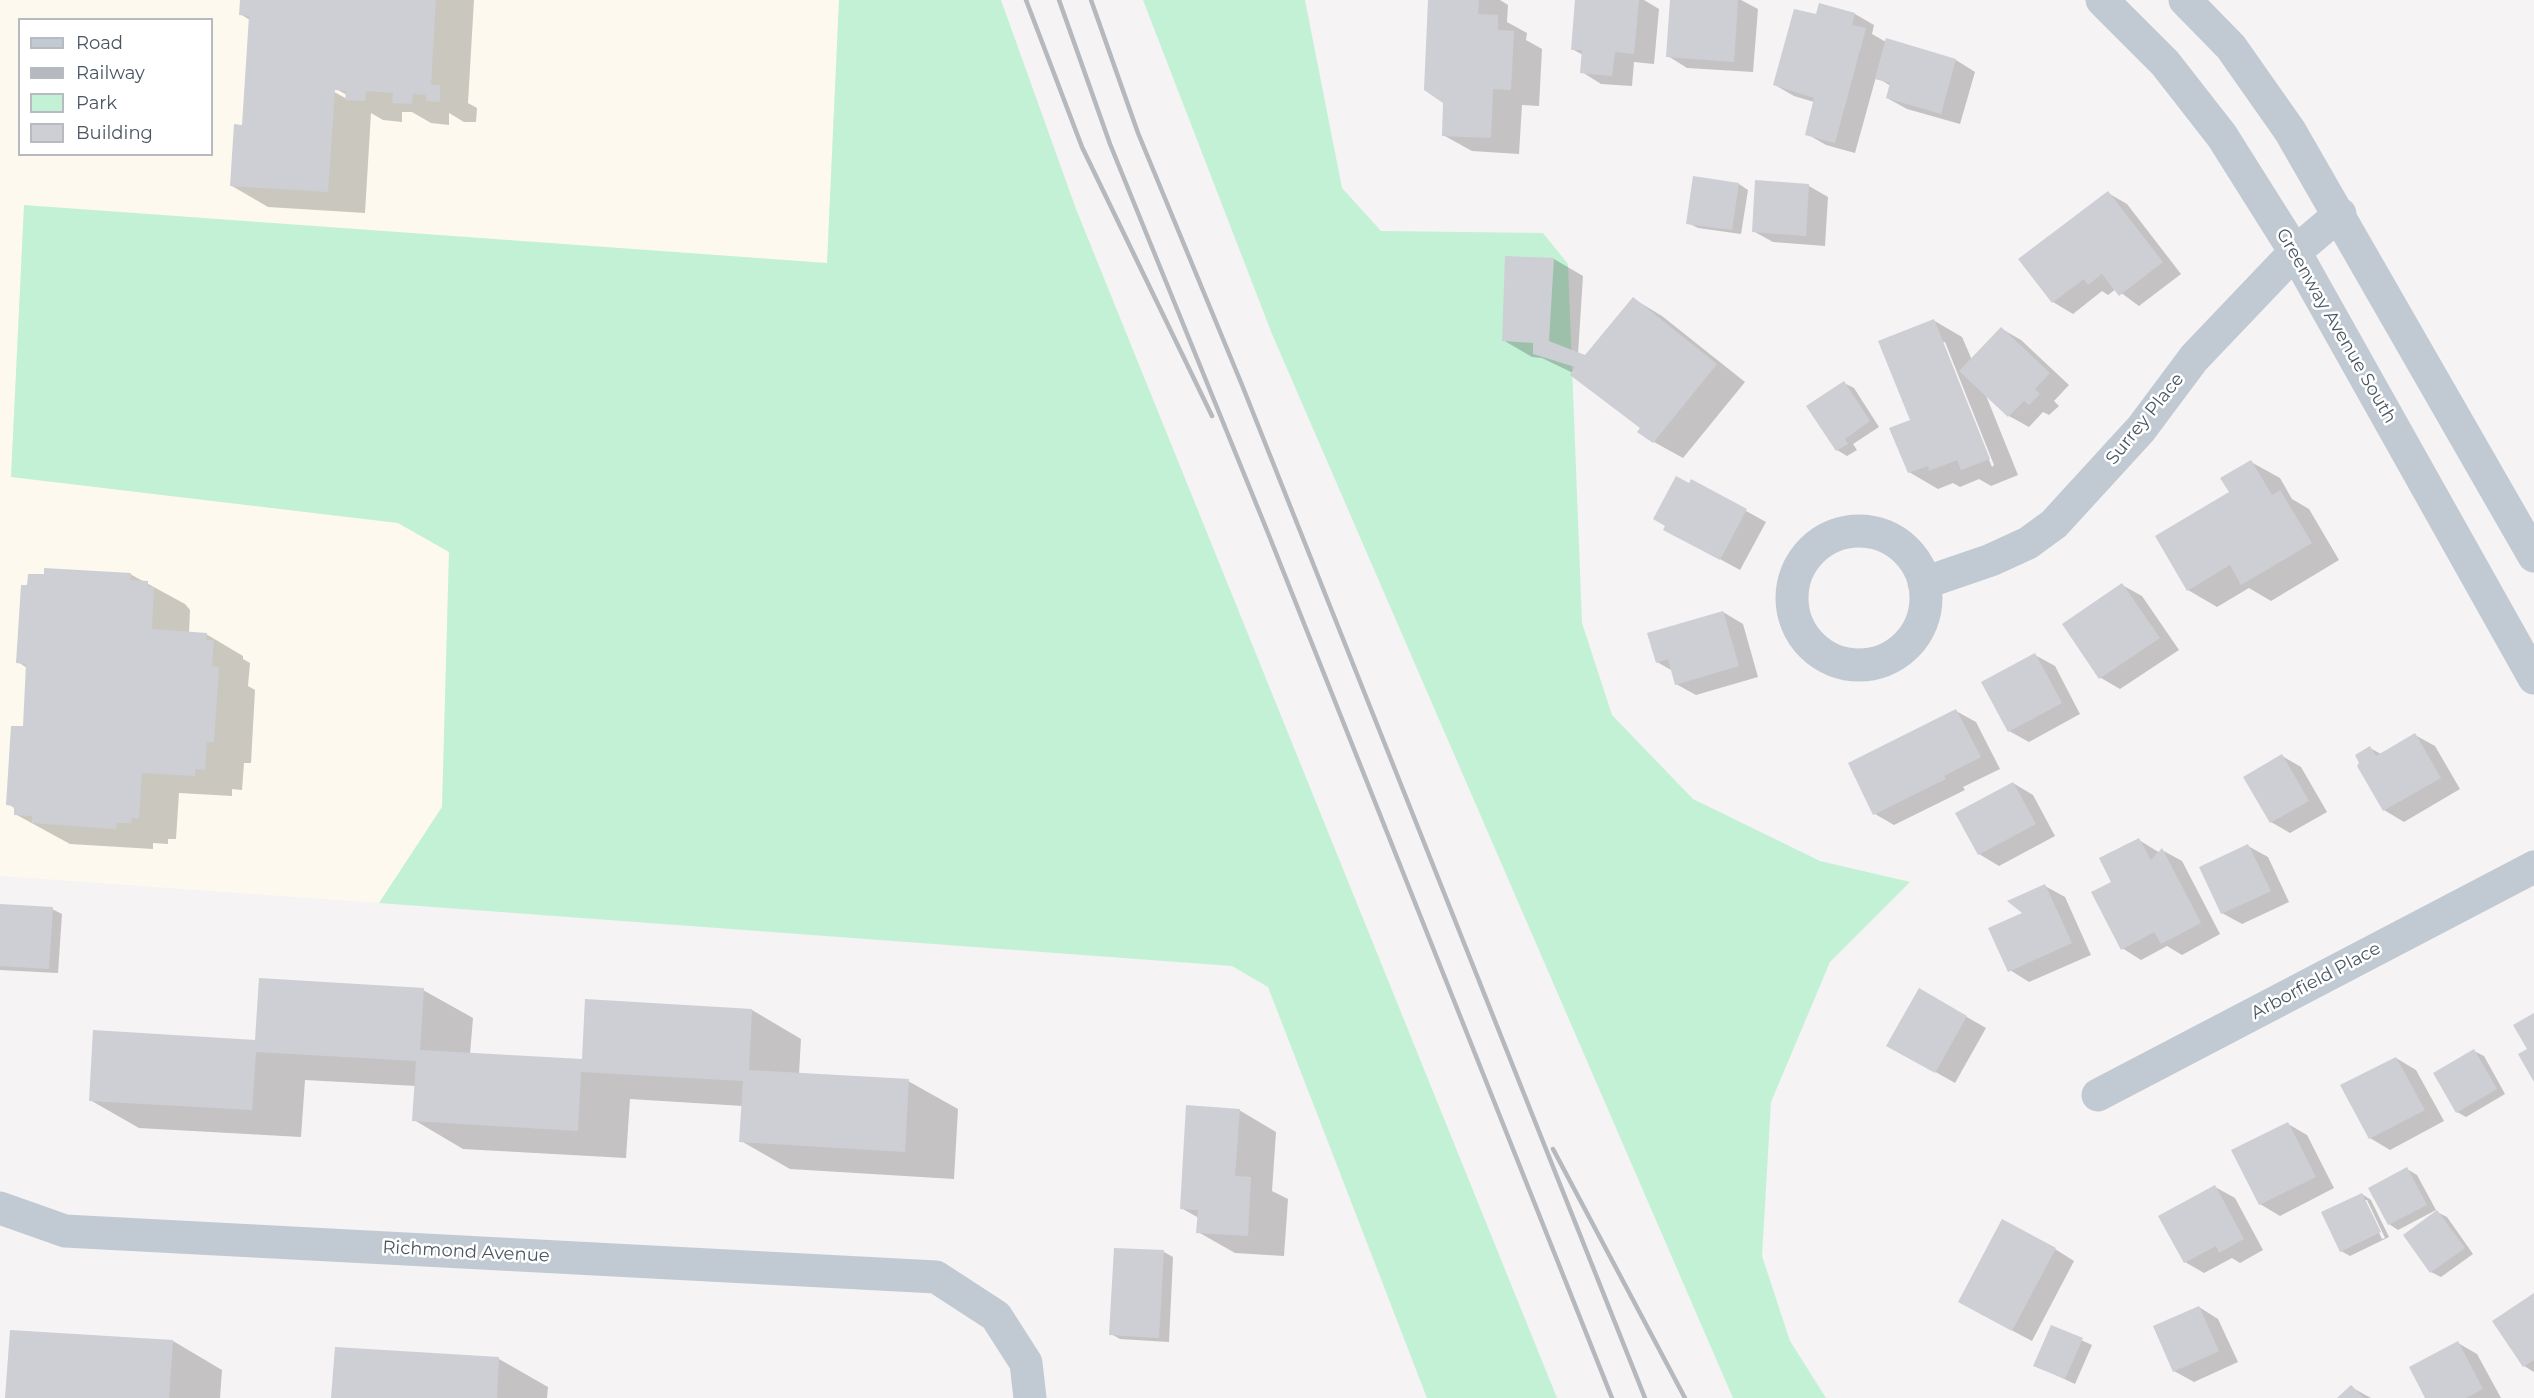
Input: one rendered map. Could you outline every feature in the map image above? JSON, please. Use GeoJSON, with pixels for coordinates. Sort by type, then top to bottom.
{"type":"FeatureCollection","features":[{"type":"Feature","properties":{"kind":"street","name":"Greenway Avenue South"},"geometry":{"type":"LineString","coordinates":[[2102,0],[2165,63],[2222,136],[2295,252],[2534,678]]}},
{"type":"Feature","properties":{"kind":"street"},"geometry":{"type":"LineString","coordinates":[[2185,0],[2231,47],[2259,85],[2340,214],[2534,556]]}},
{"type":"Feature","properties":{"kind":"street","name":"Surrey Place"},"geometry":{"type":"LineString","coordinates":[[1924,583],[2000,556],[2028,543],[2054,524],[2141,429],[2194,358],[2295,252],[2340,214]]}},
{"type":"Feature","properties":{"kind":"street"},"geometry":{"type":"LineString","coordinates":[[1868,532],[1893,540],[1913,558],[1924,583],[1925,609],[1917,633],[1899,653],[1875,664],[1849,665],[1824,656],[1804,639],[1793,615],[1792,590],[1800,565],[1817,545],[1841,533],[1868,532]]}},
{"type":"Feature","properties":{"kind":"street","name":"Arborfield Place"},"geometry":{"type":"LineString","coordinates":[[2098,1095],[2534,867]]}},
{"type":"Feature","properties":{"kind":"street","name":"Richmond Avenue"},"geometry":{"type":"LineString","coordinates":[[0,1208],[65,1230],[936,1277],[996,1316],[1026,1363],[1030,1398]]}},
{"type":"Feature","properties":{"kind":"shaded area"},"geometry":{"type":"Polygon","coordinates":[[[0,0],[839,0],[827,263],[24,206],[11,477],[398,523],[449,552],[442,807],[379,903],[0,876],[0,0]]]}},
{"type":"Feature","properties":{"kind":"green space"},"geometry":{"type":"Polygon","coordinates":[[[839,0],[1001,0],[1076,209],[1557,1398],[1427,1398],[1268,987],[1232,966],[379,903],[442,807],[449,552],[398,523],[11,477],[24,205],[827,263],[839,0]]]}},
{"type":"Feature","properties":{"kind":"green space"},"geometry":{"type":"Polygon","coordinates":[[[1143,0],[1305,0],[1342,188],[1381,231],[1543,233],[1568,264],[1582,623],[1612,715],[1693,799],[1820,861],[1910,882],[1830,962],[1771,1102],[1762,1256],[1790,1341],[1826,1398],[1733,1398],[1272,334],[1143,0]]]}},
{"type":"Feature","properties":{"kind":"building"},"geometry":{"type":"Polygon","coordinates":[[[240,0],[436,0],[431,85],[440,85],[440,102],[426,101],[426,95],[413,94],[412,104],[392,103],[393,93],[366,91],[365,101],[345,100],[346,91],[335,90],[328,192],[230,186],[234,124],[242,125],[249,16],[239,15],[240,0]]]}},
{"type":"Feature","properties":{"kind":"building"},"geometry":{"type":"Polygon","coordinates":[[[1428,0],[1479,0],[1478,14],[1498,15],[1498,30],[1514,31],[1511,90],[1493,89],[1491,138],[1442,136],[1443,103],[1424,90],[1428,0]]]}},
{"type":"Feature","properties":{"kind":"building"},"geometry":{"type":"Polygon","coordinates":[[[1575,0],[1639,0],[1634,54],[1615,52],[1612,76],[1580,73],[1582,50],[1571,50],[1575,0]]]}},
{"type":"Feature","properties":{"kind":"building"},"geometry":{"type":"Polygon","coordinates":[[[1670,0],[1738,0],[1734,62],[1666,57],[1670,0]]]}},
{"type":"Feature","properties":{"kind":"building"},"geometry":{"type":"Polygon","coordinates":[[[1819,3],[1855,13],[1852,25],[1866,28],[1835,143],[1805,135],[1814,98],[1773,85],[1794,9],[1816,14],[1819,3]]]}},
{"type":"Feature","properties":{"kind":"building"},"geometry":{"type":"Polygon","coordinates":[[[1886,38],[1956,59],[1941,114],[1886,98],[1890,83],[1875,79],[1886,38]]]}},
{"type":"Feature","properties":{"kind":"building"},"geometry":{"type":"Polygon","coordinates":[[[1693,176],[1739,183],[1732,230],[1686,224],[1693,176]]]}},
{"type":"Feature","properties":{"kind":"building"},"geometry":{"type":"Polygon","coordinates":[[[1755,180],[1809,184],[1806,236],[1752,232],[1755,180]]]}},
{"type":"Feature","properties":{"kind":"building"},"geometry":{"type":"Polygon","coordinates":[[[2108,191],[2163,262],[2119,296],[2102,274],[2088,285],[2084,279],[2052,303],[2018,259],[2108,191]]]}},
{"type":"Feature","properties":{"kind":"building"},"geometry":{"type":"Polygon","coordinates":[[[1505,256],[1554,258],[1549,341],[1585,355],[1633,297],[1717,364],[1653,443],[1637,432],[1640,428],[1570,375],[1575,367],[1533,354],[1533,343],[1502,341],[1505,256]]]}},
{"type":"Feature","properties":{"kind":"building"},"geometry":{"type":"Polygon","coordinates":[[[1934,319],[1990,459],[1961,470],[1957,460],[1929,471],[1928,466],[1908,473],[1889,428],[1910,420],[1878,341],[1934,319]]]}},
{"type":"Feature","properties":{"kind":"building"},"geometry":{"type":"Polygon","coordinates":[[[2001,327],[2050,373],[2035,389],[2040,394],[2029,405],[2024,401],[2008,417],[1959,371],[2001,327]]]}},
{"type":"Feature","properties":{"kind":"building"},"geometry":{"type":"Polygon","coordinates":[[[1844,381],[1870,421],[1845,439],[1848,444],[1836,451],[1806,406],[1844,381]]]}},
{"type":"Feature","properties":{"kind":"building"},"geometry":{"type":"Polygon","coordinates":[[[2251,460],[2272,495],[2280,490],[2312,543],[2241,585],[2230,565],[2187,591],[2155,536],[2229,492],[2220,478],[2251,460]]]}},
{"type":"Feature","properties":{"kind":"building"},"geometry":{"type":"Polygon","coordinates":[[[1676,476],[1689,483],[1691,479],[1747,509],[1720,560],[1663,530],[1665,526],[1653,519],[1676,476]]]}},
{"type":"Feature","properties":{"kind":"building"},"geometry":{"type":"Polygon","coordinates":[[[44,568],[131,573],[130,580],[148,581],[148,587],[154,587],[152,629],[207,633],[206,640],[214,640],[212,666],[219,667],[214,742],[207,742],[205,770],[195,769],[195,776],[142,773],[139,818],[132,818],[131,823],[117,823],[116,829],[32,823],[32,816],[14,815],[14,806],[6,805],[11,726],[23,726],[26,664],[16,663],[21,585],[27,585],[28,574],[44,574],[44,568]]]}},
{"type":"Feature","properties":{"kind":"building"},"geometry":{"type":"Polygon","coordinates":[[[2122,583],[2160,638],[2099,679],[2062,624],[2122,583]]]}},
{"type":"Feature","properties":{"kind":"building"},"geometry":{"type":"Polygon","coordinates":[[[1723,611],[1739,666],[1675,685],[1668,659],[1656,663],[1647,633],[1723,611]]]}},
{"type":"Feature","properties":{"kind":"building"},"geometry":{"type":"Polygon","coordinates":[[[2035,653],[2062,703],[2008,732],[1981,682],[2035,653]]]}},
{"type":"Feature","properties":{"kind":"building"},"geometry":{"type":"Polygon","coordinates":[[[1956,709],[1981,757],[1944,776],[1946,779],[1873,815],[1848,763],[1956,709]]]}},
{"type":"Feature","properties":{"kind":"building"},"geometry":{"type":"Polygon","coordinates":[[[2415,733],[2441,778],[2383,811],[2357,766],[2359,763],[2355,755],[2370,746],[2376,756],[2415,733]]]}},
{"type":"Feature","properties":{"kind":"building"},"geometry":{"type":"Polygon","coordinates":[[[2282,754],[2309,801],[2270,823],[2243,777],[2282,754]]]}},
{"type":"Feature","properties":{"kind":"building"},"geometry":{"type":"Polygon","coordinates":[[[2013,782],[2036,824],[1978,855],[1955,813],[2013,782]]]}},
{"type":"Feature","properties":{"kind":"building"},"geometry":{"type":"Polygon","coordinates":[[[2139,838],[2151,860],[2162,848],[2201,923],[2161,944],[2154,932],[2121,950],[2091,892],[2111,882],[2099,858],[2139,838]]]}},
{"type":"Feature","properties":{"kind":"building"},"geometry":{"type":"Polygon","coordinates":[[[2248,844],[2271,891],[2221,914],[2199,867],[2248,844]]]}},
{"type":"Feature","properties":{"kind":"building"},"geometry":{"type":"Polygon","coordinates":[[[2045,884],[2072,943],[2008,972],[1988,928],[2022,913],[2007,901],[2045,884]]]}},
{"type":"Feature","properties":{"kind":"building"},"geometry":{"type":"Polygon","coordinates":[[[0,904],[53,907],[49,969],[0,966],[0,904]]]}},
{"type":"Feature","properties":{"kind":"building"},"geometry":{"type":"Polygon","coordinates":[[[259,978],[424,988],[420,1050],[582,1059],[585,999],[752,1009],[749,1070],[909,1079],[905,1152],[739,1142],[743,1081],[581,1072],[578,1131],[412,1121],[416,1061],[256,1052],[252,1110],[89,1101],[93,1030],[255,1040],[259,978]]]}},
{"type":"Feature","properties":{"kind":"building"},"geometry":{"type":"Polygon","coordinates":[[[1919,988],[1967,1016],[1935,1073],[1886,1046],[1919,988]]]}},
{"type":"Feature","properties":{"kind":"building"},"geometry":{"type":"Polygon","coordinates":[[[2534,1013],[2534,1082],[2518,1054],[2527,1049],[2513,1025],[2534,1013]]]}},
{"type":"Feature","properties":{"kind":"building"},"geometry":{"type":"Polygon","coordinates":[[[2474,1049],[2497,1089],[2456,1113],[2433,1073],[2474,1049]]]}},
{"type":"Feature","properties":{"kind":"building"},"geometry":{"type":"Polygon","coordinates":[[[2396,1057],[2425,1110],[2369,1139],[2340,1085],[2396,1057]]]}},
{"type":"Feature","properties":{"kind":"building"},"geometry":{"type":"Polygon","coordinates":[[[1186,1105],[1240,1109],[1235,1176],[1251,1177],[1248,1236],[1196,1233],[1198,1210],[1180,1209],[1186,1105]]]}},
{"type":"Feature","properties":{"kind":"building"},"geometry":{"type":"Polygon","coordinates":[[[2288,1122],[2316,1177],[2259,1205],[2231,1150],[2288,1122]]]}},
{"type":"Feature","properties":{"kind":"building"},"geometry":{"type":"Polygon","coordinates":[[[2407,1167],[2427,1205],[2388,1225],[2368,1188],[2407,1167]]]}},
{"type":"Feature","properties":{"kind":"building"},"geometry":{"type":"Polygon","coordinates":[[[2215,1185],[2244,1239],[2219,1253],[2216,1246],[2184,1263],[2158,1216],[2215,1185]]]}},
{"type":"Feature","properties":{"kind":"building"},"geometry":{"type":"Polygon","coordinates":[[[2362,1193],[2381,1232],[2340,1252],[2321,1212],[2362,1193]]]}},
{"type":"Feature","properties":{"kind":"building"},"geometry":{"type":"Polygon","coordinates":[[[2437,1210],[2465,1248],[2430,1273],[2403,1235],[2437,1210]]]}},
{"type":"Feature","properties":{"kind":"building"},"geometry":{"type":"Polygon","coordinates":[[[2002,1219],[2056,1248],[2012,1331],[1958,1302],[2002,1219]]]}},
{"type":"Feature","properties":{"kind":"building"},"geometry":{"type":"Polygon","coordinates":[[[1114,1248],[1164,1250],[1159,1338],[1109,1335],[1114,1248]]]}},
{"type":"Feature","properties":{"kind":"building"},"geometry":{"type":"Polygon","coordinates":[[[2534,1293],[2534,1360],[2523,1367],[2492,1321],[2534,1293]]]}},
{"type":"Feature","properties":{"kind":"building"},"geometry":{"type":"Polygon","coordinates":[[[2199,1306],[2219,1351],[2173,1372],[2153,1326],[2199,1306]]]}},
{"type":"Feature","properties":{"kind":"building"},"geometry":{"type":"Polygon","coordinates":[[[2051,1325],[2083,1338],[2065,1379],[2033,1366],[2051,1325]]]}},
{"type":"Feature","properties":{"kind":"building"},"geometry":{"type":"Polygon","coordinates":[[[10,1330],[173,1340],[169,1398],[5,1398],[10,1330]]]}},
{"type":"Feature","properties":{"kind":"building"},"geometry":{"type":"Polygon","coordinates":[[[2458,1341],[2483,1389],[2466,1398],[2425,1398],[2409,1367],[2458,1341]]]}},
{"type":"Feature","properties":{"kind":"building"},"geometry":{"type":"Polygon","coordinates":[[[335,1347],[499,1357],[497,1398],[331,1398],[335,1347]]]}},
{"type":"Feature","properties":{"kind":"building"},"geometry":{"type":"Polygon","coordinates":[[[2351,1385],[2364,1398],[2337,1398],[2351,1385]]]}},
{"type":"Feature","properties":{"kind":"railway"},"geometry":{"type":"LineString","coordinates":[[1026,0],[1082,147],[1212,416]]}},
{"type":"Feature","properties":{"kind":"railway"},"geometry":{"type":"LineString","coordinates":[[1059,0],[1110,144],[1268,533],[1612,1398]]}},
{"type":"Feature","properties":{"kind":"railway"},"geometry":{"type":"LineString","coordinates":[[1091,0],[1138,133],[1242,385],[1645,1398]]}},
{"type":"Feature","properties":{"kind":"railway"},"geometry":{"type":"LineString","coordinates":[[1553,1149],[1685,1398]]}}]}
